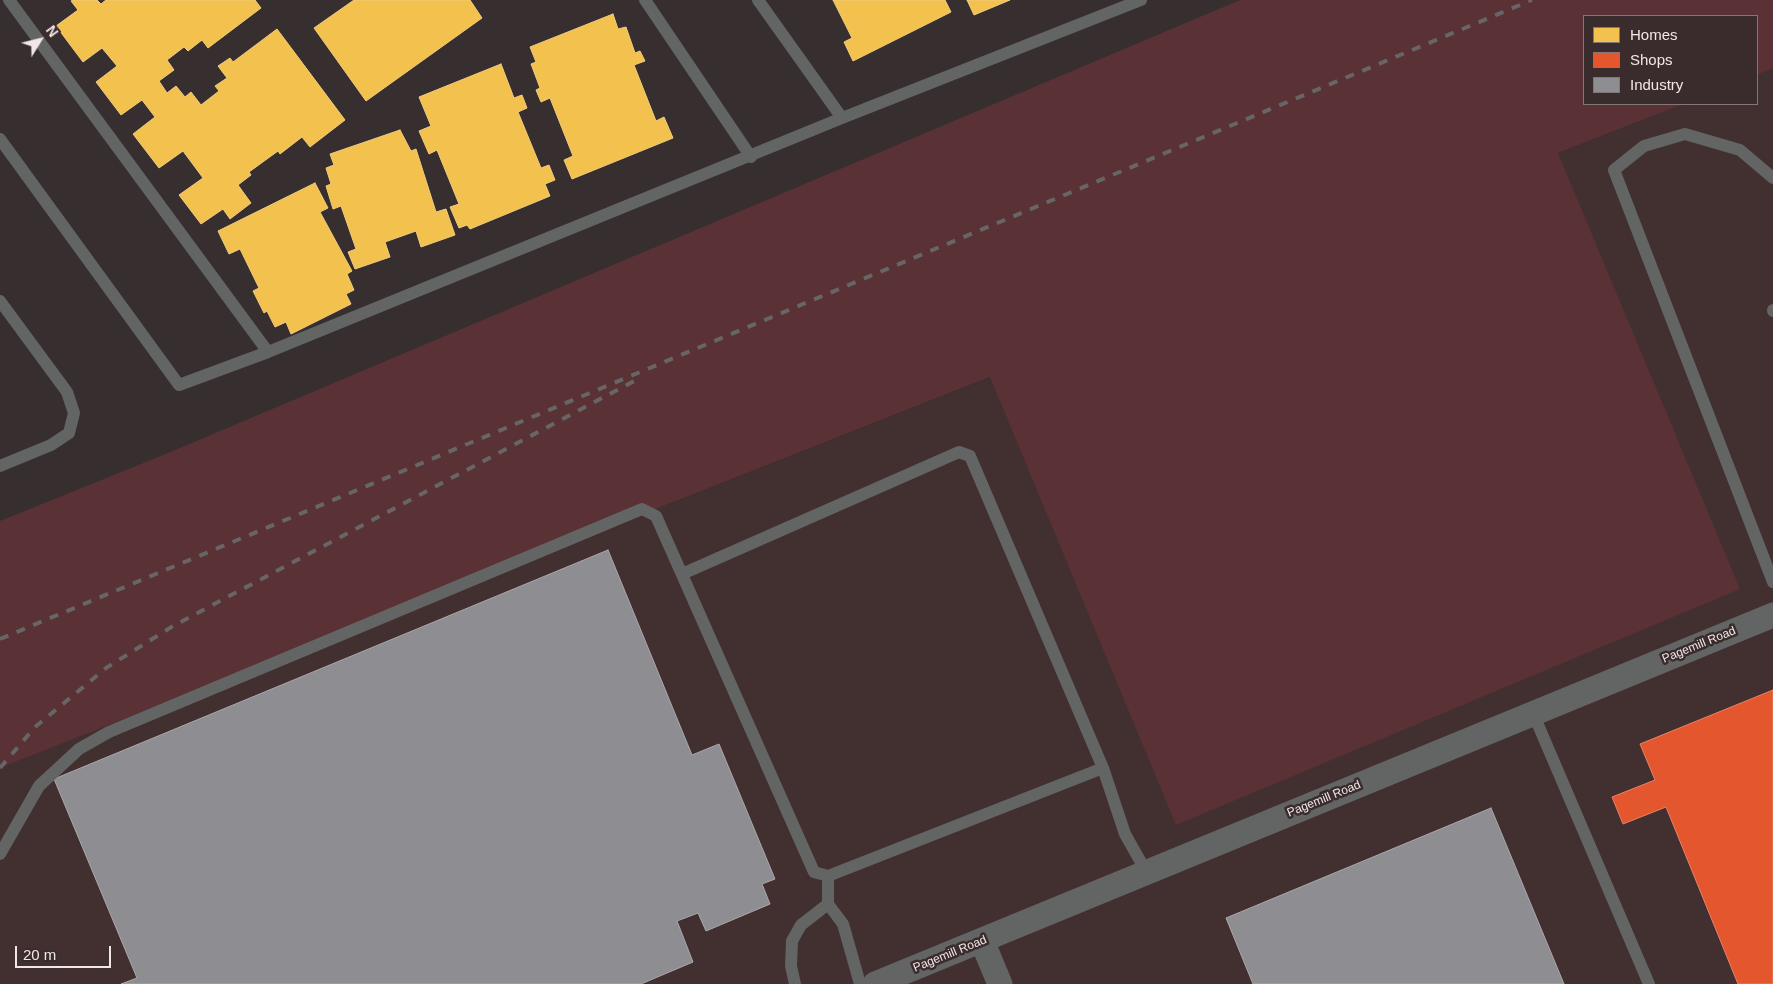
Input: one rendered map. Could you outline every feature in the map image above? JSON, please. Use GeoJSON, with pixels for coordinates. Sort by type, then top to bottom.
{"type":"FeatureCollection","features":[{"type":"Feature","properties":{"kind":"street","name":"Pagemill Road"},"geometry":{"type":"LineString","coordinates":[[876,983],[1773,615]]}},
{"type":"Feature","properties":{"kind":"street"},"geometry":{"type":"LineString","coordinates":[[982,941],[1000,984]]}},
{"type":"Feature","properties":{"kind":"lane"},"geometry":{"type":"LineString","coordinates":[[9,0],[268,352]]}},
{"type":"Feature","properties":{"kind":"lane"},"geometry":{"type":"LineString","coordinates":[[645,0],[751,157]]}},
{"type":"Feature","properties":{"kind":"lane"},"geometry":{"type":"LineString","coordinates":[[758,0],[842,118]]}},
{"type":"Feature","properties":{"kind":"lane"},"geometry":{"type":"LineString","coordinates":[[0,139],[179,385],[268,352],[751,157],[842,118],[1141,0]]}},
{"type":"Feature","properties":{"kind":"lane"},"geometry":{"type":"LineString","coordinates":[[1773,178],[1740,150],[1684,134],[1644,146],[1614,170],[1773,582]]}},
{"type":"Feature","properties":{"kind":"lane"},"geometry":{"type":"LineString","coordinates":[[0,301],[67,392],[74,413],[69,433],[51,445],[0,466]]}},
{"type":"Feature","properties":{"kind":"lane"},"geometry":{"type":"LineString","coordinates":[[682,574],[959,452],[970,456],[1103,768],[1125,834],[1147,872]]}},
{"type":"Feature","properties":{"kind":"lane"},"geometry":{"type":"LineString","coordinates":[[0,854],[39,786],[80,749],[109,732],[642,509],[656,516],[814,872],[828,876],[1103,768]]}},
{"type":"Feature","properties":{"kind":"lane"},"geometry":{"type":"LineString","coordinates":[[1533,713],[1649,984]]}},
{"type":"Feature","properties":{"kind":"lane"},"geometry":{"type":"LineString","coordinates":[[828,876],[828,904],[843,924],[876,983]]}},
{"type":"Feature","properties":{"kind":"lane"},"geometry":{"type":"LineString","coordinates":[[795,984],[791,966],[792,941],[801,925],[828,904]]}},
{"type":"Feature","properties":{"kind":"shaded area"},"geometry":{"type":"Polygon","coordinates":[[[1240,0],[1773,0],[1773,68],[1758,75],[1758,15],[1583,15],[1583,105],[1680,105],[1558,153],[1740,589],[1176,825],[990,377],[0,768],[0,521],[168,453],[1240,0]]]}},
{"type":"Feature","properties":{"kind":"shaded area"},"geometry":{"type":"Polygon","coordinates":[[[1773,68],[1773,984],[0,984],[0,768],[1680,105],[1758,105],[1758,75],[1773,68]]]}},
{"type":"Feature","properties":{"kind":"building: Homes"},"geometry":{"type":"Polygon","coordinates":[[[97,0],[101,4],[106,0],[255,0],[261,8],[208,48],[202,40],[188,51],[184,47],[167,60],[174,70],[159,81],[167,93],[176,86],[185,97],[191,92],[201,105],[219,91],[215,86],[227,78],[218,66],[230,58],[233,62],[277,29],[345,120],[310,147],[302,137],[280,154],[278,151],[249,172],[251,175],[238,185],[251,203],[230,219],[223,209],[201,224],[179,195],[203,178],[183,151],[159,168],[133,134],[155,117],[142,100],[121,115],[96,82],[117,66],[102,48],[83,62],[56,26],[78,10],[71,1],[97,0]]]}},
{"type":"Feature","properties":{"kind":"building: Homes"},"geometry":{"type":"Polygon","coordinates":[[[354,0],[470,0],[482,18],[366,101],[314,28],[354,0]]]}},
{"type":"Feature","properties":{"kind":"building: Homes"},"geometry":{"type":"Polygon","coordinates":[[[833,0],[945,0],[951,12],[853,61],[844,42],[852,38],[833,0]]]}},
{"type":"Feature","properties":{"kind":"building: Homes"},"geometry":{"type":"Polygon","coordinates":[[[967,0],[1010,0],[974,15],[967,0]]]}},
{"type":"Feature","properties":{"kind":"building: Homes"},"geometry":{"type":"Polygon","coordinates":[[[613,14],[618,29],[626,27],[635,53],[640,51],[645,61],[634,65],[656,121],[664,117],[673,138],[572,179],[564,160],[573,156],[550,98],[541,102],[536,90],[540,88],[531,64],[536,62],[530,47],[613,14]]]}},
{"type":"Feature","properties":{"kind":"building: Homes"},"geometry":{"type":"Polygon","coordinates":[[[501,64],[514,98],[522,95],[527,108],[518,112],[541,168],[549,165],[555,180],[545,184],[550,196],[470,229],[467,225],[459,228],[450,207],[459,204],[437,150],[429,154],[419,131],[431,126],[419,97],[501,64]]]}},
{"type":"Feature","properties":{"kind":"building: Homes"},"geometry":{"type":"Polygon","coordinates":[[[400,130],[411,151],[416,149],[436,212],[446,209],[455,235],[421,247],[416,231],[385,242],[390,257],[355,269],[348,252],[356,249],[341,206],[333,209],[326,186],[331,184],[326,168],[334,165],[330,154],[400,130]]]}},
{"type":"Feature","properties":{"kind":"building: Homes"},"geometry":{"type":"Polygon","coordinates":[[[315,183],[328,208],[320,212],[352,271],[347,274],[354,290],[346,294],[351,304],[291,334],[286,322],[275,327],[267,311],[264,313],[253,291],[259,288],[240,249],[229,254],[218,231],[315,183]]]}},
{"type":"Feature","properties":{"kind":"building: Shops"},"geometry":{"type":"Polygon","coordinates":[[[1773,690],[1773,984],[1738,984],[1666,807],[1623,824],[1612,797],[1655,780],[1640,744],[1773,690]]]}},
{"type":"Feature","properties":{"kind":"building: Industry"},"geometry":{"type":"Polygon","coordinates":[[[608,550],[692,755],[719,744],[775,879],[762,884],[770,904],[706,931],[698,913],[677,921],[693,962],[641,984],[121,984],[137,978],[54,779],[608,550]]]}},
{"type":"Feature","properties":{"kind":"building: Industry"},"geometry":{"type":"Polygon","coordinates":[[[1491,808],[1564,984],[1253,984],[1226,918],[1491,808]]]}},
{"type":"Feature","properties":{"kind":"railway"},"geometry":{"type":"LineString","coordinates":[[0,639],[1532,0]]}},
{"type":"Feature","properties":{"kind":"railway"},"geometry":{"type":"LineString","coordinates":[[0,768],[35,727],[106,668],[173,626],[636,380]]}}]}
